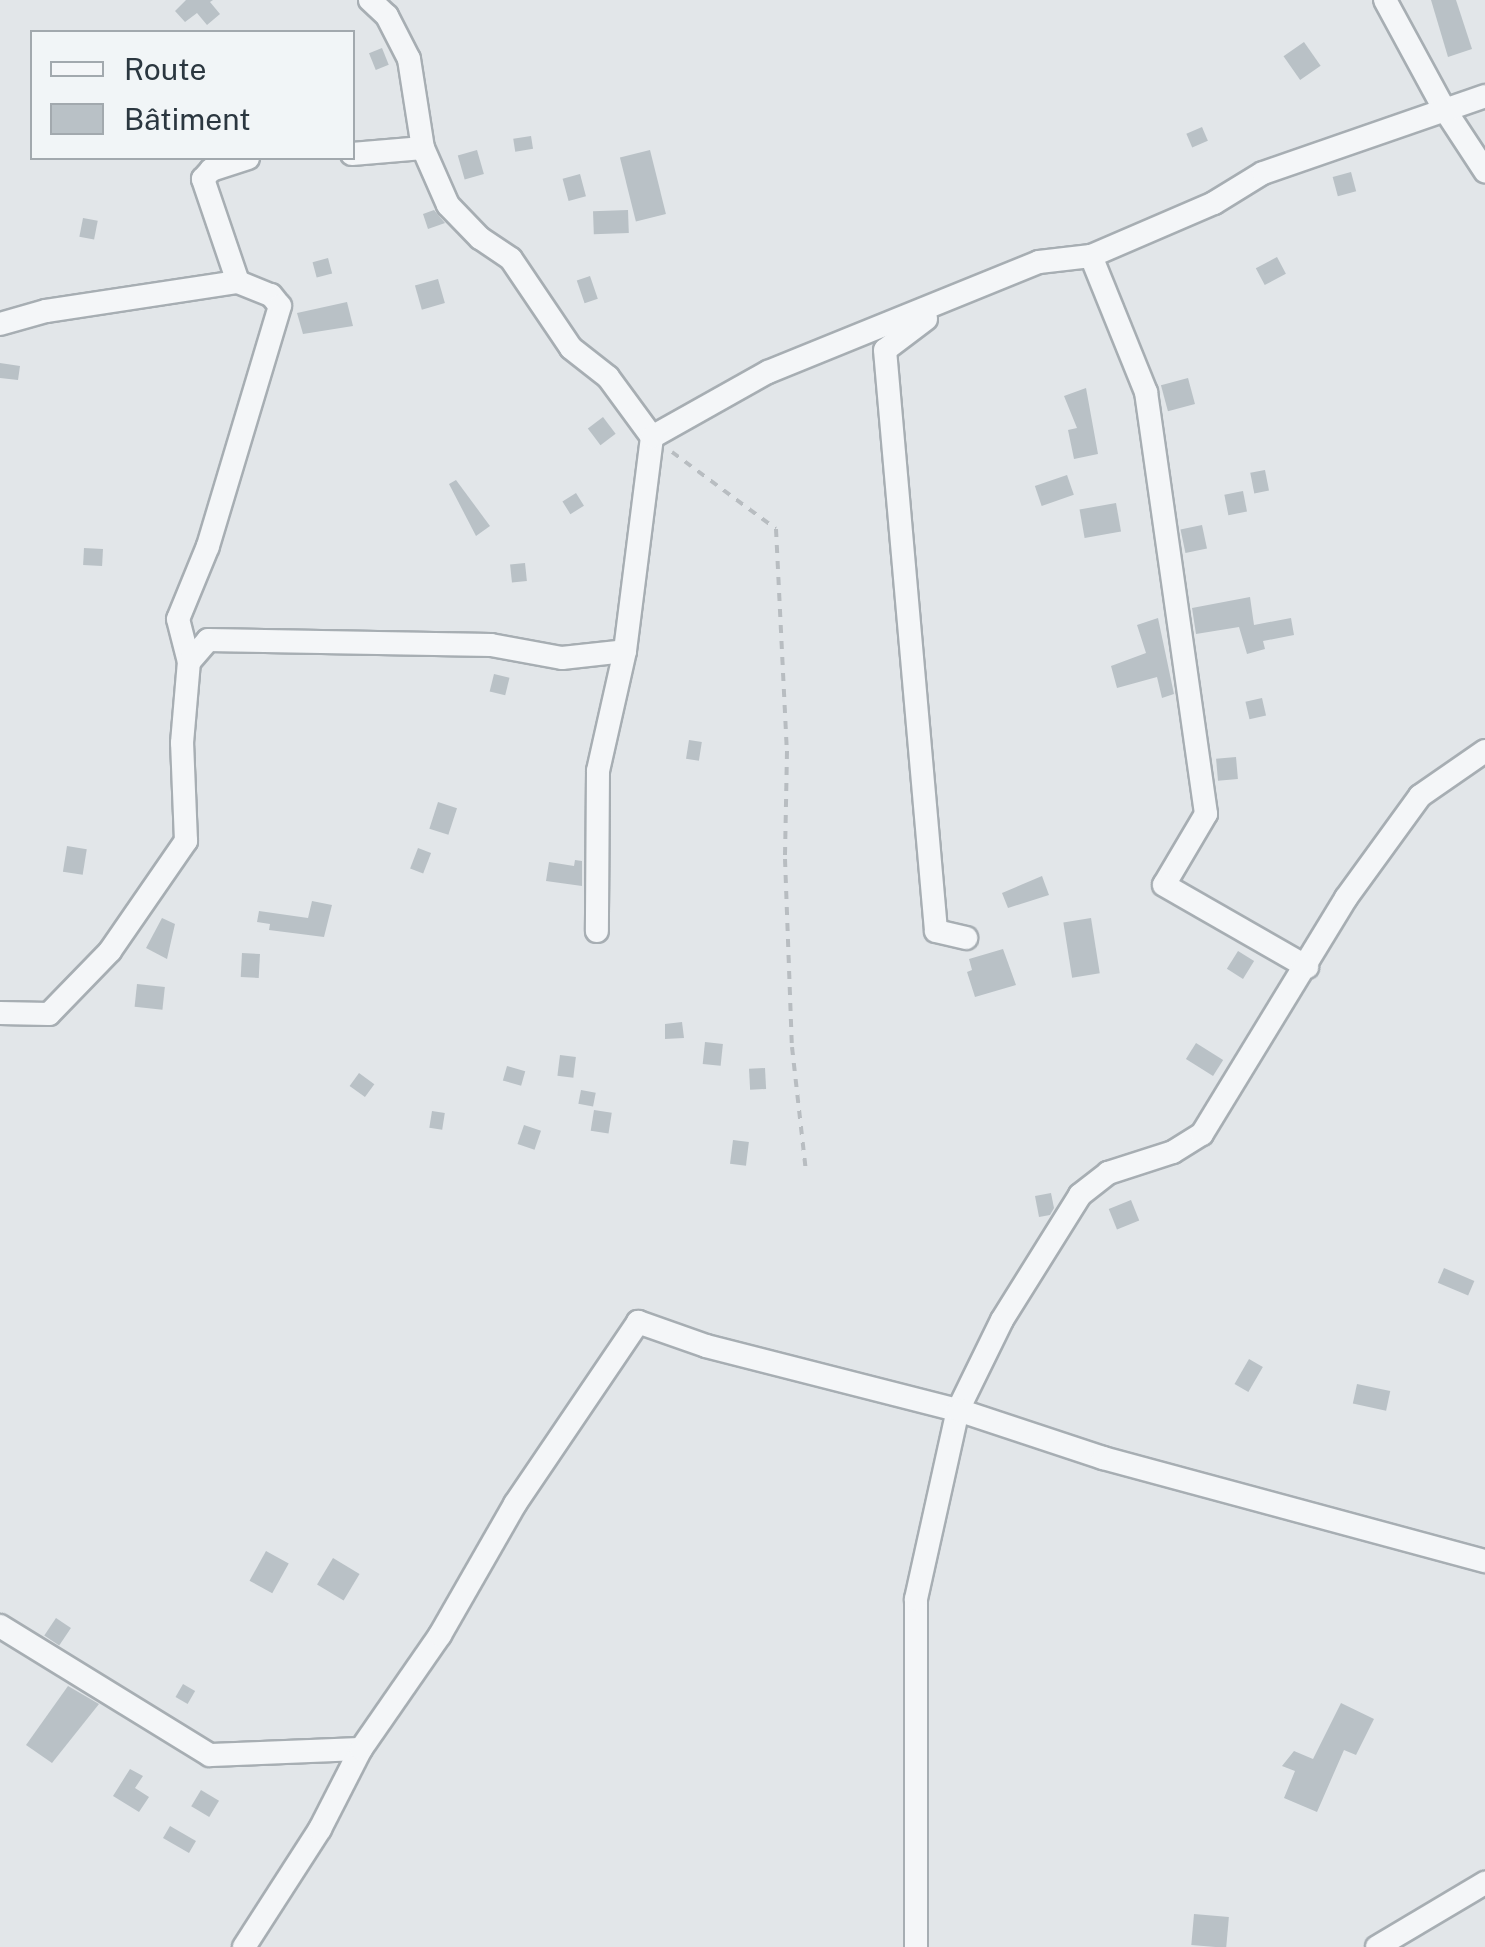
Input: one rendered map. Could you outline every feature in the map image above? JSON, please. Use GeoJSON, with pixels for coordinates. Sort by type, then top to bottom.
{"type":"FeatureCollection","features":[{"type":"Feature","properties":{"kind":"street"},"geometry":{"type":"LineString","coordinates":[[370,0],[387,16],[409,59],[424,148],[448,204],[480,238],[511,259],[571,348],[608,377],[652,437],[625,651],[598,771],[597,931]]}},
{"type":"Feature","properties":{"kind":"street"},"geometry":{"type":"LineString","coordinates":[[1386,0],[1444,107],[1485,171]]}},
{"type":"Feature","properties":{"kind":"street"},"geometry":{"type":"LineString","coordinates":[[652,437],[768,372],[1040,262],[1091,256],[1214,203],[1263,174],[1444,107],[1485,96]]}},
{"type":"Feature","properties":{"kind":"street"},"geometry":{"type":"LineString","coordinates":[[355,154],[424,148]]}},
{"type":"Feature","properties":{"kind":"street"},"geometry":{"type":"LineString","coordinates":[[238,282],[204,179],[211,170],[242,160]]}},
{"type":"Feature","properties":{"kind":"street"},"geometry":{"type":"LineString","coordinates":[[1091,256],[1146,392],[1206,814],[1164,884],[1307,966]]}},
{"type":"Feature","properties":{"kind":"street"},"geometry":{"type":"LineString","coordinates":[[0,324],[46,311],[238,282],[271,295],[280,306],[208,546],[178,619],[189,662],[182,743],[186,841],[147,903],[110,951],[49,1014],[0,1013]]}},
{"type":"Feature","properties":{"kind":"street"},"geometry":{"type":"LineString","coordinates":[[948,301],[885,350],[936,931],[966,938]]}},
{"type":"Feature","properties":{"kind":"street"},"geometry":{"type":"LineString","coordinates":[[189,662],[208,640],[491,645],[562,658],[625,651]]}},
{"type":"Feature","properties":{"kind":"street"},"geometry":{"type":"LineString","coordinates":[[916,1947],[916,1599],[958,1410],[1002,1320],[1080,1194],[1108,1173],[1173,1152],[1202,1134],[1346,898],[1420,796],[1485,751]]}},
{"type":"Feature","properties":{"kind":"street"},"geometry":{"type":"LineString","coordinates":[[244,1947],[320,1829],[361,1749],[440,1636],[515,1504],[638,1322],[724,1350],[958,1410],[1102,1458],[1485,1561]]}},
{"type":"Feature","properties":{"kind":"street"},"geometry":{"type":"LineString","coordinates":[[0,1626],[210,1755],[361,1749]]}},
{"type":"Feature","properties":{"kind":"street"},"geometry":{"type":"LineString","coordinates":[[1377,1947],[1485,1883]]}},
{"type":"Feature","properties":{"kind":"path"},"geometry":{"type":"LineString","coordinates":[[652,437],[776,528],[787,751],[784,859],[792,1048],[806,1172]]}},
{"type":"Feature","properties":{"kind":"building"},"geometry":{"type":"Polygon","coordinates":[[[186,0],[213,0],[210,2],[220,14],[207,25],[197,13],[185,22],[175,11],[186,0]]]}},
{"type":"Feature","properties":{"kind":"building"},"geometry":{"type":"Polygon","coordinates":[[[1431,0],[1456,0],[1472,49],[1448,57],[1431,0]]]}},
{"type":"Feature","properties":{"kind":"building"},"geometry":{"type":"Polygon","coordinates":[[[1304,42],[1321,66],[1300,80],[1284,56],[1304,42]]]}},
{"type":"Feature","properties":{"kind":"building"},"geometry":{"type":"Polygon","coordinates":[[[382,48],[389,65],[376,70],[369,53],[382,48]]]}},
{"type":"Feature","properties":{"kind":"building"},"geometry":{"type":"Polygon","coordinates":[[[1202,127],[1208,141],[1192,147],[1186,134],[1202,127]]]}},
{"type":"Feature","properties":{"kind":"building"},"geometry":{"type":"Polygon","coordinates":[[[531,136],[533,149],[515,152],[513,139],[531,136]]]}},
{"type":"Feature","properties":{"kind":"building"},"geometry":{"type":"Polygon","coordinates":[[[477,150],[484,174],[465,180],[458,156],[477,150]]]}},
{"type":"Feature","properties":{"kind":"building"},"geometry":{"type":"Polygon","coordinates":[[[650,150],[666,214],[636,222],[620,157],[650,150]]]}},
{"type":"Feature","properties":{"kind":"building"},"geometry":{"type":"Polygon","coordinates":[[[1351,172],[1356,191],[1338,196],[1333,177],[1351,172]]]}},
{"type":"Feature","properties":{"kind":"building"},"geometry":{"type":"Polygon","coordinates":[[[580,174],[586,196],[569,201],[563,179],[580,174]]]}},
{"type":"Feature","properties":{"kind":"building"},"geometry":{"type":"Polygon","coordinates":[[[434,210],[445,223],[428,229],[423,214],[434,210]]]}},
{"type":"Feature","properties":{"kind":"building"},"geometry":{"type":"Polygon","coordinates":[[[628,210],[629,233],[594,234],[593,211],[628,210]]]}},
{"type":"Feature","properties":{"kind":"building"},"geometry":{"type":"Polygon","coordinates":[[[83,218],[98,221],[94,240],[79,237],[83,218]]]}},
{"type":"Feature","properties":{"kind":"building"},"geometry":{"type":"Polygon","coordinates":[[[1277,257],[1286,274],[1265,285],[1256,268],[1277,257]]]}},
{"type":"Feature","properties":{"kind":"building"},"geometry":{"type":"Polygon","coordinates":[[[328,258],[332,273],[317,278],[313,262],[328,258]]]}},
{"type":"Feature","properties":{"kind":"building"},"geometry":{"type":"Polygon","coordinates":[[[590,276],[598,299],[585,303],[577,281],[590,276]]]}},
{"type":"Feature","properties":{"kind":"building"},"geometry":{"type":"Polygon","coordinates":[[[438,279],[445,303],[422,310],[415,286],[438,279]]]}},
{"type":"Feature","properties":{"kind":"building"},"geometry":{"type":"Polygon","coordinates":[[[347,302],[353,326],[303,334],[297,313],[347,302]]]}},
{"type":"Feature","properties":{"kind":"building"},"geometry":{"type":"Polygon","coordinates":[[[0,363],[20,366],[18,380],[0,378],[0,363]]]}},
{"type":"Feature","properties":{"kind":"building"},"geometry":{"type":"Polygon","coordinates":[[[1188,378],[1195,404],[1168,411],[1161,385],[1188,378]]]}},
{"type":"Feature","properties":{"kind":"building"},"geometry":{"type":"Polygon","coordinates":[[[1086,388],[1098,454],[1074,459],[1068,430],[1077,428],[1064,396],[1086,388]]]}},
{"type":"Feature","properties":{"kind":"building"},"geometry":{"type":"Polygon","coordinates":[[[603,417],[616,434],[600,445],[588,428],[603,417]]]}},
{"type":"Feature","properties":{"kind":"building"},"geometry":{"type":"Polygon","coordinates":[[[1265,470],[1269,491],[1254,493],[1250,473],[1265,470]]]}},
{"type":"Feature","properties":{"kind":"building"},"geometry":{"type":"Polygon","coordinates":[[[1067,475],[1074,495],[1042,506],[1035,486],[1067,475]]]}},
{"type":"Feature","properties":{"kind":"building"},"geometry":{"type":"Polygon","coordinates":[[[456,480],[490,526],[476,536],[449,484],[456,480]]]}},
{"type":"Feature","properties":{"kind":"building"},"geometry":{"type":"Polygon","coordinates":[[[1243,491],[1247,512],[1228,515],[1224,495],[1243,491]]]}},
{"type":"Feature","properties":{"kind":"building"},"geometry":{"type":"Polygon","coordinates":[[[576,493],[584,506],[570,514],[562,501],[576,493]]]}},
{"type":"Feature","properties":{"kind":"building"},"geometry":{"type":"Polygon","coordinates":[[[1116,503],[1121,532],[1085,538],[1080,509],[1116,503]]]}},
{"type":"Feature","properties":{"kind":"building"},"geometry":{"type":"Polygon","coordinates":[[[1202,525],[1207,548],[1185,553],[1180,530],[1202,525]]]}},
{"type":"Feature","properties":{"kind":"building"},"geometry":{"type":"Polygon","coordinates":[[[84,548],[103,549],[102,566],[83,565],[84,548]]]}},
{"type":"Feature","properties":{"kind":"building"},"geometry":{"type":"Polygon","coordinates":[[[525,563],[527,581],[512,582],[510,565],[525,563]]]}},
{"type":"Feature","properties":{"kind":"building"},"geometry":{"type":"Polygon","coordinates":[[[1250,597],[1254,625],[1291,618],[1294,635],[1263,641],[1265,649],[1247,654],[1239,627],[1196,634],[1192,608],[1250,597]]]}},
{"type":"Feature","properties":{"kind":"building"},"geometry":{"type":"Polygon","coordinates":[[[1158,618],[1174,694],[1162,698],[1157,677],[1117,688],[1111,666],[1146,653],[1137,625],[1158,618]]]}},
{"type":"Feature","properties":{"kind":"building"},"geometry":{"type":"Polygon","coordinates":[[[494,674],[510,678],[505,695],[490,691],[494,674]]]}},
{"type":"Feature","properties":{"kind":"building"},"geometry":{"type":"Polygon","coordinates":[[[1262,698],[1266,716],[1249,719],[1245,702],[1262,698]]]}},
{"type":"Feature","properties":{"kind":"building"},"geometry":{"type":"Polygon","coordinates":[[[689,740],[702,742],[699,761],[686,759],[689,740]]]}},
{"type":"Feature","properties":{"kind":"building"},"geometry":{"type":"Polygon","coordinates":[[[1236,757],[1238,779],[1218,781],[1216,759],[1236,757]]]}},
{"type":"Feature","properties":{"kind":"building"},"geometry":{"type":"Polygon","coordinates":[[[438,802],[457,808],[448,835],[429,829],[438,802]]]}},
{"type":"Feature","properties":{"kind":"building"},"geometry":{"type":"Polygon","coordinates":[[[67,846],[87,849],[83,875],[63,872],[67,846]]]}},
{"type":"Feature","properties":{"kind":"building"},"geometry":{"type":"Polygon","coordinates":[[[418,848],[431,853],[423,874],[410,869],[418,848]]]}},
{"type":"Feature","properties":{"kind":"building"},"geometry":{"type":"Polygon","coordinates":[[[575,860],[582,861],[582,886],[546,881],[549,862],[574,866],[575,860]]]}},
{"type":"Feature","properties":{"kind":"building"},"geometry":{"type":"Polygon","coordinates":[[[1042,876],[1049,895],[1008,908],[1002,893],[1042,876]]]}},
{"type":"Feature","properties":{"kind":"building"},"geometry":{"type":"Polygon","coordinates":[[[312,901],[332,905],[324,937],[269,930],[270,924],[257,922],[259,911],[308,918],[312,901]]]}},
{"type":"Feature","properties":{"kind":"building"},"geometry":{"type":"Polygon","coordinates":[[[162,918],[175,924],[167,959],[146,948],[162,918]]]}},
{"type":"Feature","properties":{"kind":"building"},"geometry":{"type":"Polygon","coordinates":[[[1091,918],[1100,973],[1072,978],[1063,922],[1091,918]]]}},
{"type":"Feature","properties":{"kind":"building"},"geometry":{"type":"Polygon","coordinates":[[[1003,949],[1016,985],[975,997],[967,972],[972,970],[969,959],[1003,949]]]}},
{"type":"Feature","properties":{"kind":"building"},"geometry":{"type":"Polygon","coordinates":[[[1238,951],[1254,961],[1243,979],[1227,969],[1238,951]]]}},
{"type":"Feature","properties":{"kind":"building"},"geometry":{"type":"Polygon","coordinates":[[[242,953],[260,954],[259,978],[241,977],[242,953]]]}},
{"type":"Feature","properties":{"kind":"building"},"geometry":{"type":"Polygon","coordinates":[[[137,984],[165,987],[162,1010],[135,1007],[137,984]]]}},
{"type":"Feature","properties":{"kind":"building"},"geometry":{"type":"Polygon","coordinates":[[[682,1022],[684,1038],[665,1039],[665,1024],[682,1022]]]}},
{"type":"Feature","properties":{"kind":"building"},"geometry":{"type":"Polygon","coordinates":[[[705,1042],[723,1044],[721,1066],[703,1064],[705,1042]]]}},
{"type":"Feature","properties":{"kind":"building"},"geometry":{"type":"Polygon","coordinates":[[[1196,1043],[1223,1060],[1213,1076],[1186,1059],[1196,1043]]]}},
{"type":"Feature","properties":{"kind":"building"},"geometry":{"type":"Polygon","coordinates":[[[560,1055],[576,1057],[573,1078],[557,1076],[560,1055]]]}},
{"type":"Feature","properties":{"kind":"building"},"geometry":{"type":"Polygon","coordinates":[[[507,1066],[525,1071],[521,1086],[503,1080],[507,1066]]]}},
{"type":"Feature","properties":{"kind":"building"},"geometry":{"type":"Polygon","coordinates":[[[765,1068],[766,1089],[750,1090],[749,1069],[765,1068]]]}},
{"type":"Feature","properties":{"kind":"building"},"geometry":{"type":"Polygon","coordinates":[[[359,1073],[374,1084],[365,1097],[350,1086],[359,1073]]]}},
{"type":"Feature","properties":{"kind":"building"},"geometry":{"type":"Polygon","coordinates":[[[581,1090],[596,1093],[593,1107],[578,1104],[581,1090]]]}},
{"type":"Feature","properties":{"kind":"building"},"geometry":{"type":"Polygon","coordinates":[[[594,1110],[612,1113],[608,1134],[591,1131],[594,1110]]]}},
{"type":"Feature","properties":{"kind":"building"},"geometry":{"type":"Polygon","coordinates":[[[432,1111],[445,1113],[442,1130],[429,1128],[432,1111]]]}},
{"type":"Feature","properties":{"kind":"building"},"geometry":{"type":"Polygon","coordinates":[[[524,1125],[541,1131],[535,1150],[517,1144],[524,1125]]]}},
{"type":"Feature","properties":{"kind":"building"},"geometry":{"type":"Polygon","coordinates":[[[733,1140],[749,1142],[746,1166],[730,1164],[733,1140]]]}},
{"type":"Feature","properties":{"kind":"building"},"geometry":{"type":"Polygon","coordinates":[[[1051,1193],[1054,1208],[1050,1215],[1039,1217],[1035,1196],[1051,1193]]]}},
{"type":"Feature","properties":{"kind":"building"},"geometry":{"type":"Polygon","coordinates":[[[1131,1200],[1139,1220],[1117,1229],[1109,1209],[1131,1200]]]}},
{"type":"Feature","properties":{"kind":"building"},"geometry":{"type":"Polygon","coordinates":[[[1444,1268],[1474,1281],[1468,1296],[1438,1283],[1444,1268]]]}},
{"type":"Feature","properties":{"kind":"building"},"geometry":{"type":"Polygon","coordinates":[[[1249,1359],[1263,1367],[1248,1392],[1234,1384],[1249,1359]]]}},
{"type":"Feature","properties":{"kind":"building"},"geometry":{"type":"Polygon","coordinates":[[[1357,1384],[1390,1391],[1386,1411],[1353,1404],[1357,1384]]]}},
{"type":"Feature","properties":{"kind":"building"},"geometry":{"type":"Polygon","coordinates":[[[266,1551],[289,1564],[272,1593],[250,1581],[266,1551]]]}},
{"type":"Feature","properties":{"kind":"building"},"geometry":{"type":"Polygon","coordinates":[[[333,1558],[360,1574],[344,1601],[317,1585],[333,1558]]]}},
{"type":"Feature","properties":{"kind":"building"},"geometry":{"type":"Polygon","coordinates":[[[56,1618],[71,1628],[59,1645],[44,1635],[56,1618]]]}},
{"type":"Feature","properties":{"kind":"building"},"geometry":{"type":"Polygon","coordinates":[[[183,1684],[195,1691],[188,1704],[176,1697],[183,1684]]]}},
{"type":"Feature","properties":{"kind":"building"},"geometry":{"type":"Polygon","coordinates":[[[68,1686],[99,1704],[52,1763],[26,1745],[68,1686]]]}},
{"type":"Feature","properties":{"kind":"building"},"geometry":{"type":"Polygon","coordinates":[[[1341,1703],[1374,1719],[1356,1755],[1344,1750],[1317,1812],[1284,1798],[1295,1771],[1282,1766],[1294,1751],[1313,1759],[1341,1703]]]}},
{"type":"Feature","properties":{"kind":"building"},"geometry":{"type":"Polygon","coordinates":[[[130,1769],[143,1776],[135,1788],[149,1797],[139,1812],[113,1796],[130,1769]]]}},
{"type":"Feature","properties":{"kind":"building"},"geometry":{"type":"Polygon","coordinates":[[[201,1790],[219,1801],[209,1817],[191,1806],[201,1790]]]}},
{"type":"Feature","properties":{"kind":"building"},"geometry":{"type":"Polygon","coordinates":[[[170,1826],[196,1841],[189,1853],[163,1838],[170,1826]]]}},
{"type":"Feature","properties":{"kind":"building"},"geometry":{"type":"Polygon","coordinates":[[[1194,1914],[1229,1917],[1226,1947],[1191,1945],[1194,1914]]]}}]}
